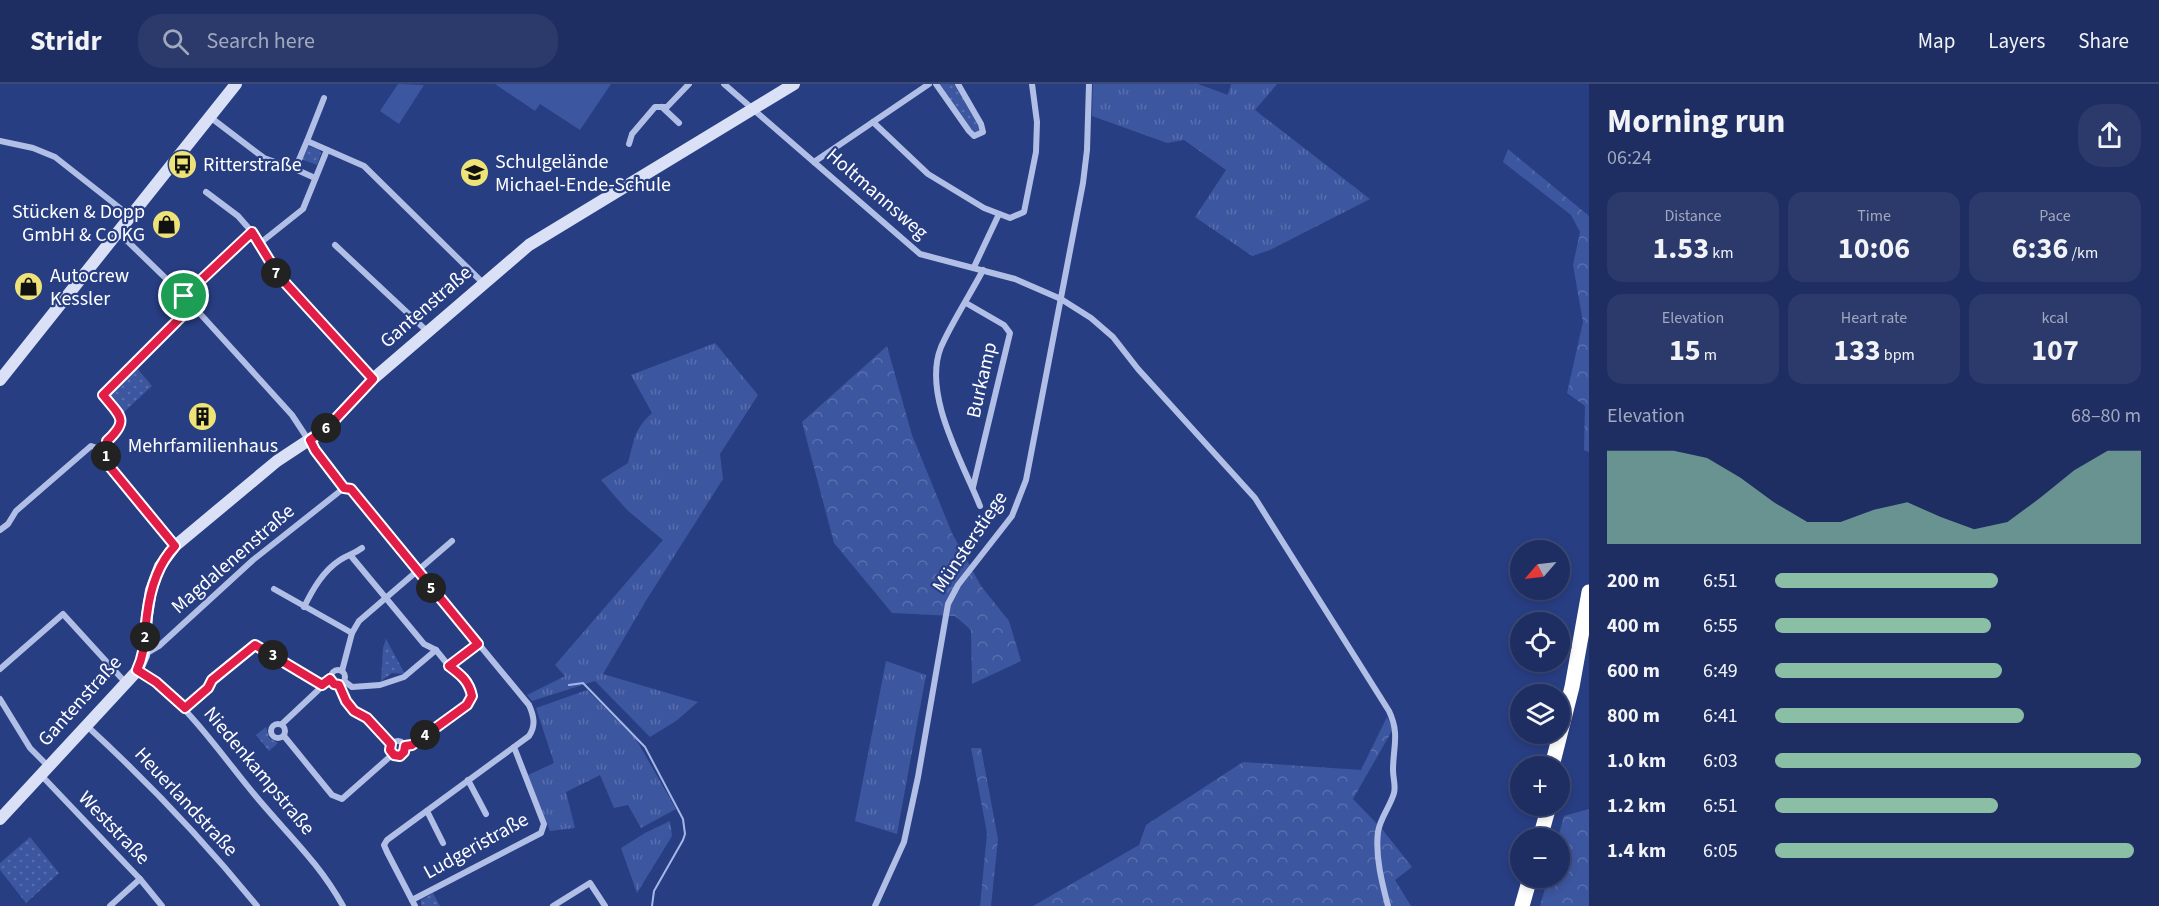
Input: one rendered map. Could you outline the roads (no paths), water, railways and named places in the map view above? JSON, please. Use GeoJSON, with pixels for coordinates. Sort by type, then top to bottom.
{"type":"FeatureCollection","features":[{"type":"Feature","properties":{"kind":"highway"},"geometry":{"type":"LineString","coordinates":[[1555,756],[1572,687],[1589,592]]}},
{"type":"Feature","properties":{"kind":"highway"},"geometry":{"type":"LineString","coordinates":[[1560,756],[1576,693],[1589,624]]}},
{"type":"Feature","properties":{"kind":"highway"},"geometry":{"type":"LineString","coordinates":[[1516,906],[1521,888]]}},
{"type":"Feature","properties":{"kind":"highway"},"geometry":{"type":"LineString","coordinates":[[1522,906],[1527,888]]}},
{"type":"Feature","properties":{"kind":"street"},"geometry":{"type":"LineString","coordinates":[[0,380],[236,84]]}},
{"type":"Feature","properties":{"kind":"street"},"geometry":{"type":"LineString","coordinates":[[629,144],[632,134],[655,107],[667,107],[689,84]]}},
{"type":"Feature","properties":{"kind":"street","name":"Holtmannsweg"},"geometry":{"type":"LineString","coordinates":[[724,84],[920,254],[1015,279],[1061,299],[1091,318],[1113,337],[1138,369],[1255,498],[1389,711],[1396,731],[1393,771],[1395,790],[1379,825],[1377,836],[1380,872],[1388,906]]}},
{"type":"Feature","properties":{"kind":"street","name":"Gantenstraße"},"geometry":{"type":"LineString","coordinates":[[0,819],[137,670],[144,655],[147,616],[152,591],[160,566],[175,546],[277,461],[327,428],[373,379],[541,236],[794,84]]}},
{"type":"Feature","properties":{"kind":"street"},"geometry":{"type":"LineString","coordinates":[[814,162],[929,84]]}},
{"type":"Feature","properties":{"kind":"street"},"geometry":{"type":"LineString","coordinates":[[936,84],[974,136],[982,132],[981,124],[958,84]]}},
{"type":"Feature","properties":{"kind":"street"},"geometry":{"type":"LineString","coordinates":[[873,122],[928,174],[984,208],[1010,218],[1024,212],[1036,152],[1037,122],[1032,84]]}},
{"type":"Feature","properties":{"kind":"street","name":"Münsterstiege"},"geometry":{"type":"LineString","coordinates":[[874,906],[904,842],[918,777],[948,604],[958,585],[1012,516],[1026,480],[1083,183],[1087,150],[1089,84]]}},
{"type":"Feature","properties":{"kind":"street"},"geometry":{"type":"LineString","coordinates":[[295,169],[324,98]]}},
{"type":"Feature","properties":{"kind":"street"},"geometry":{"type":"LineString","coordinates":[[662,107],[679,123]]}},
{"type":"Feature","properties":{"kind":"street"},"geometry":{"type":"LineString","coordinates":[[209,117],[264,158],[315,178]]}},
{"type":"Feature","properties":{"kind":"street"},"geometry":{"type":"LineString","coordinates":[[0,141],[33,147],[55,157],[130,216]]}},
{"type":"Feature","properties":{"kind":"street"},"geometry":{"type":"LineString","coordinates":[[307,141],[358,162],[483,284]]}},
{"type":"Feature","properties":{"kind":"street"},"geometry":{"type":"LineString","coordinates":[[259,244],[303,209],[327,150]]}},
{"type":"Feature","properties":{"kind":"street"},"geometry":{"type":"LineString","coordinates":[[206,192],[238,216],[252,232],[279,276],[373,379]]}},
{"type":"Feature","properties":{"kind":"street"},"geometry":{"type":"LineString","coordinates":[[974,267],[999,214]]}},
{"type":"Feature","properties":{"kind":"street"},"geometry":{"type":"LineString","coordinates":[[118,231],[184,296],[292,415],[344,488],[351,489],[478,644],[449,666]]}},
{"type":"Feature","properties":{"kind":"street"},"geometry":{"type":"LineString","coordinates":[[184,296],[252,232]]}},
{"type":"Feature","properties":{"kind":"street"},"geometry":{"type":"LineString","coordinates":[[335,245],[428,332]]}},
{"type":"Feature","properties":{"kind":"street","name":"Burkamp"},"geometry":{"type":"LineString","coordinates":[[980,506],[940,409],[935,379],[941,348],[983,270]]}},
{"type":"Feature","properties":{"kind":"street","name":"Burkamp"},"geometry":{"type":"LineString","coordinates":[[966,303],[1004,325],[1010,333],[972,487]]}},
{"type":"Feature","properties":{"kind":"street"},"geometry":{"type":"LineString","coordinates":[[175,546],[106,460],[107,441],[120,429],[122,423],[121,417],[103,395],[192,306]]}},
{"type":"Feature","properties":{"kind":"street"},"geometry":{"type":"LineString","coordinates":[[0,530],[8,524],[16,511],[91,446],[106,452]]}},
{"type":"Feature","properties":{"kind":"street","name":"Magdalenenstraße"},"geometry":{"type":"LineString","coordinates":[[144,655],[159,646],[253,560],[344,488]]}},
{"type":"Feature","properties":{"kind":"street"},"geometry":{"type":"LineString","coordinates":[[391,744],[367,718],[354,711],[346,701],[342,683],[345,675],[342,671],[352,633],[359,621],[452,541]]}},
{"type":"Feature","properties":{"kind":"street"},"geometry":{"type":"LineString","coordinates":[[304,607],[322,576],[342,558],[351,556],[362,548]]}},
{"type":"Feature","properties":{"kind":"street"},"geometry":{"type":"LineString","coordinates":[[351,556],[424,644],[436,650],[470,686],[472,696],[467,705],[412,745],[405,746]]}},
{"type":"Feature","properties":{"kind":"street"},"geometry":{"type":"LineString","coordinates":[[274,589],[352,633]]}},
{"type":"Feature","properties":{"kind":"street"},"geometry":{"type":"LineString","coordinates":[[0,669],[63,614],[125,682]]}},
{"type":"Feature","properties":{"kind":"street","name":"Ludgeristraße"},"geometry":{"type":"LineString","coordinates":[[478,644],[529,705],[533,714],[533,731],[387,840],[384,845],[413,903],[541,833],[544,824],[514,747]]}},
{"type":"Feature","properties":{"kind":"street"},"geometry":{"type":"LineString","coordinates":[[185,708],[208,688],[212,680],[255,645],[322,685]]}},
{"type":"Feature","properties":{"kind":"street"},"geometry":{"type":"LineString","coordinates":[[330,679],[334,684],[342,683],[352,687],[380,685],[404,677],[436,650]]}},
{"type":"Feature","properties":{"kind":"street","name":"Niedenkampstraße"},"geometry":{"type":"LineString","coordinates":[[137,670],[156,682],[185,708],[255,796],[301,845],[332,886],[343,906]]}},
{"type":"Feature","properties":{"kind":"street"},"geometry":{"type":"LineString","coordinates":[[282,724],[286,729],[284,736],[281,739],[275,738],[271,734],[271,728],[276,724],[282,724],[330,679],[331,673],[336,670],[342,671]]}},
{"type":"Feature","properties":{"kind":"street","name":"Weststraße"},"geometry":{"type":"LineString","coordinates":[[0,699],[44,770],[162,906]]}},
{"type":"Feature","properties":{"kind":"street","name":"Heuerlandstraße"},"geometry":{"type":"LineString","coordinates":[[86,725],[128,764],[188,826],[257,906]]}},
{"type":"Feature","properties":{"kind":"street"},"geometry":{"type":"LineString","coordinates":[[284,736],[332,795],[342,799],[393,754]]}},
{"type":"Feature","properties":{"kind":"street"},"geometry":{"type":"LineString","coordinates":[[401,741],[405,746],[404,752],[400,756],[393,754],[390,750],[391,744],[401,741]]}},
{"type":"Feature","properties":{"kind":"street","name":"Ludgeristraße"},"geometry":{"type":"LineString","coordinates":[[468,780],[486,814]]}},
{"type":"Feature","properties":{"kind":"street","name":"Ludgeristraße"},"geometry":{"type":"LineString","coordinates":[[427,811],[443,843]]}},
{"type":"Feature","properties":{"kind":"street"},"geometry":{"type":"LineString","coordinates":[[110,906],[140,879]]}},
{"type":"Feature","properties":{"kind":"street"},"geometry":{"type":"LineString","coordinates":[[553,906],[590,883],[605,906]]}},
{"type":"Feature","properties":{"kind":"waterway"},"geometry":{"type":"LineString","coordinates":[[569,685],[583,683],[645,747],[683,819],[685,834],[683,840],[654,891],[652,906]]}},
{"type":"Feature","properties":{"kind":"place","name":"Ritterstraße"},"geometry":{"type":"Point","coordinates":[182,165]}},
{"type":"Feature","properties":{"kind":"place","name":"Schulgelände Michael-Ende-Schule"},"geometry":{"type":"Point","coordinates":[474,173]}},
{"type":"Feature","properties":{"kind":"place","name":"Stücken & Dopp GmbH & Co KG"},"geometry":{"type":"Point","coordinates":[166,224]}},
{"type":"Feature","properties":{"kind":"place","name":"Autocrew Kessler"},"geometry":{"type":"Point","coordinates":[29,287]}},
{"type":"Feature","properties":{"kind":"place","name":"Mehrfamilienhaus"},"geometry":{"type":"Point","coordinates":[203,416]}}]}
